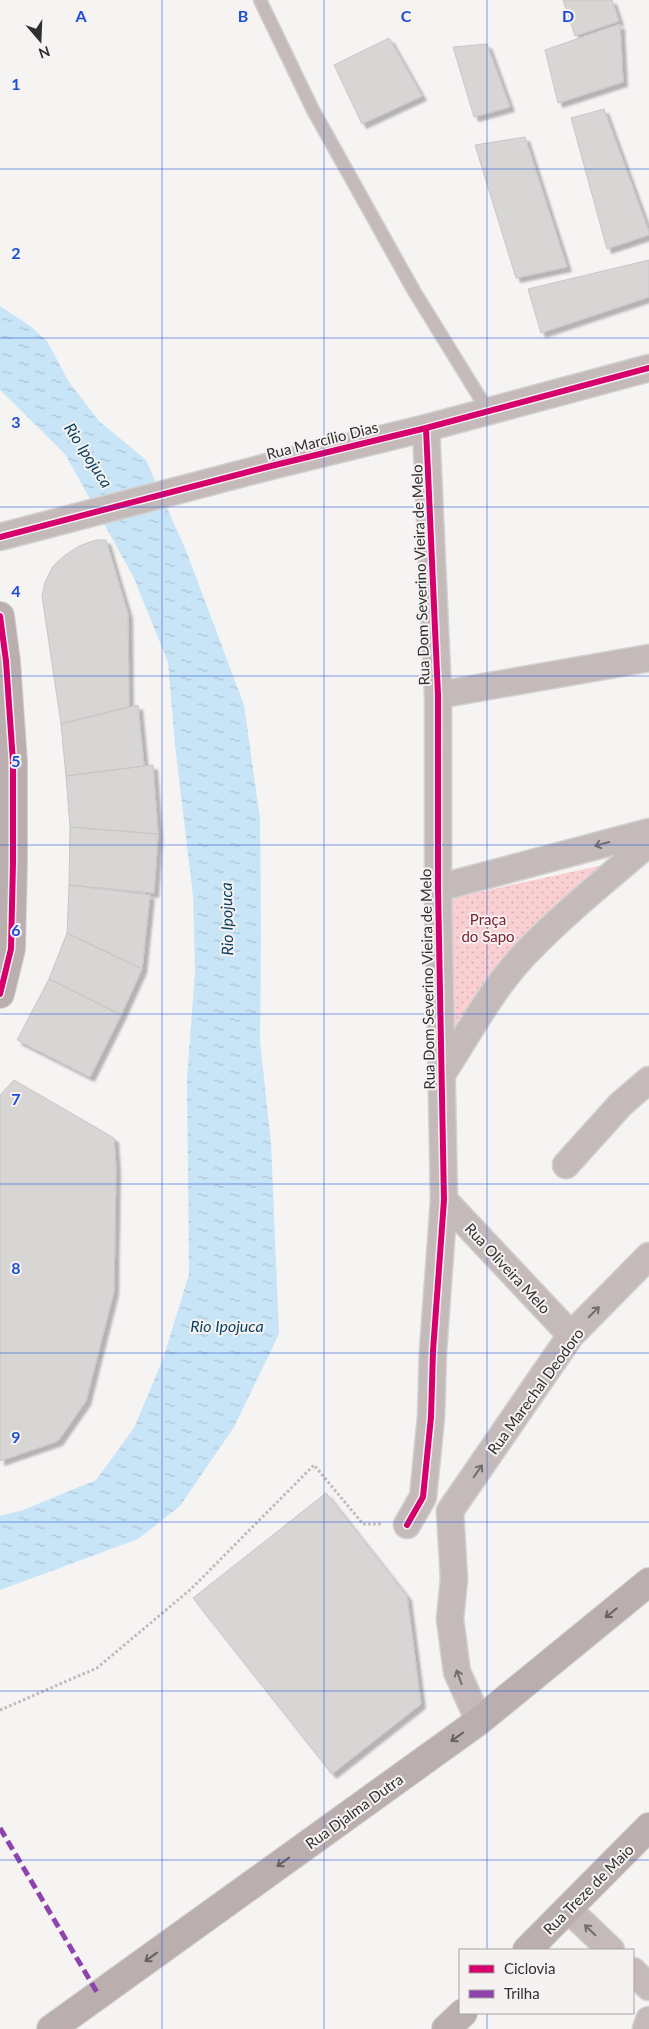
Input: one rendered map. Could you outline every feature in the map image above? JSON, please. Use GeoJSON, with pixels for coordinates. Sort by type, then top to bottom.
{"type":"FeatureCollection","features":[{"type":"Feature","properties":{"kind":"main road"},"geometry":{"type":"LineString","coordinates":[[0,616],[6,661],[12,762],[13,863],[6,902],[11,949],[0,994]]}},
{"type":"Feature","properties":{"kind":"main road"},"geometry":{"type":"LineString","coordinates":[[0,822],[13,863]]}},
{"type":"Feature","properties":{"kind":"main road","name":"Rua Djalma Dutra"},"geometry":{"type":"LineString","coordinates":[[51,2029],[479,1721],[649,1582]]}},
{"type":"Feature","properties":{"kind":"main road","name":"Rua Treze de Maio"},"geometry":{"type":"LineString","coordinates":[[528,1949],[569,1910],[649,1827]]}},
{"type":"Feature","properties":{"kind":"main road"},"geometry":{"type":"LineString","coordinates":[[446,2029],[462,2014]]}},
{"type":"Feature","properties":{"kind":"street","name":"Rua Marcílio Dias"},"geometry":{"type":"LineString","coordinates":[[0,537],[75,516],[426,428],[649,368]]}},
{"type":"Feature","properties":{"kind":"street","name":"Rua Dom Severino Vieira de Melo"},"geometry":{"type":"LineString","coordinates":[[407,1525],[423,1497],[431,1417],[433,1351],[444,1200],[438,888],[438,696],[426,428]]}},
{"type":"Feature","properties":{"kind":"street"},"geometry":{"type":"LineString","coordinates":[[438,696],[649,658]]}},
{"type":"Feature","properties":{"kind":"street"},"geometry":{"type":"LineString","coordinates":[[438,888],[649,832]]}},
{"type":"Feature","properties":{"kind":"street"},"geometry":{"type":"LineString","coordinates":[[441,1076],[499,985],[524,955],[649,843]]}},
{"type":"Feature","properties":{"kind":"street"},"geometry":{"type":"LineString","coordinates":[[566,1165],[620,1104],[649,1080]]}},
{"type":"Feature","properties":{"kind":"street","name":"Rua Oliveira Melo"},"geometry":{"type":"LineString","coordinates":[[444,1200],[571,1335]]}},
{"type":"Feature","properties":{"kind":"street","name":"Rua Marechal Deodoro"},"geometry":{"type":"LineString","coordinates":[[479,1721],[457,1672],[454,1655],[450,1619],[454,1579],[450,1511],[571,1335],[649,1256]]}},
{"type":"Feature","properties":{"kind":"street"},"geometry":{"type":"LineString","coordinates":[[569,1910],[610,1949]]}},
{"type":"Feature","properties":{"kind":"street"},"geometry":{"type":"LineString","coordinates":[[634,1972],[649,1987]]}},
{"type":"Feature","properties":{"kind":"street"},"geometry":{"type":"LineString","coordinates":[[646,2029],[649,2020]]}},
{"type":"Feature","properties":{"kind":"lane"},"geometry":{"type":"LineString","coordinates":[[260,0],[313,110],[414,291],[488,411]]}},
{"type":"Feature","properties":{"kind":"path"},"geometry":{"type":"LineString","coordinates":[[0,1710],[97,1668],[191,1589],[314,1465],[363,1524],[407,1525]]}},
{"type":"Feature","properties":{"kind":"green space","name":"Praça do Sapo"},"geometry":{"type":"Polygon","coordinates":[[[627,860],[451,1050],[452,898],[627,860]]]}},
{"type":"Feature","properties":{"kind":"water","name":"Rio Ipojuca"},"geometry":{"type":"Polygon","coordinates":[[[0,306],[30,326],[47,341],[69,382],[99,421],[146,460],[187,553],[244,705],[260,819],[260,1042],[271,1143],[279,1334],[234,1427],[180,1506],[138,1539],[0,1590],[0,1516],[23,1510],[96,1480],[134,1428],[163,1359],[189,1274],[187,1079],[195,972],[193,896],[175,745],[168,662],[133,576],[65,454],[0,390],[0,306]]]}},
{"type":"Feature","properties":{"kind":"building"},"geometry":{"type":"Polygon","coordinates":[[[563,0],[612,0],[619,21],[575,36],[563,0]]]}},
{"type":"Feature","properties":{"kind":"building"},"geometry":{"type":"Polygon","coordinates":[[[620,24],[623,82],[558,103],[545,50],[620,24]]]}},
{"type":"Feature","properties":{"kind":"building"},"geometry":{"type":"Polygon","coordinates":[[[389,38],[422,96],[362,124],[334,65],[389,38]]]}},
{"type":"Feature","properties":{"kind":"building"},"geometry":{"type":"Polygon","coordinates":[[[487,44],[510,107],[474,117],[453,47],[487,44]]]}},
{"type":"Feature","properties":{"kind":"building"},"geometry":{"type":"Polygon","coordinates":[[[604,109],[649,232],[649,235],[607,249],[571,118],[604,109]]]}},
{"type":"Feature","properties":{"kind":"building"},"geometry":{"type":"Polygon","coordinates":[[[525,137],[567,267],[516,278],[475,145],[525,137]]]}},
{"type":"Feature","properties":{"kind":"building"},"geometry":{"type":"Polygon","coordinates":[[[649,260],[649,297],[541,333],[528,289],[649,260]]]}},
{"type":"Feature","properties":{"kind":"building"},"geometry":{"type":"Polygon","coordinates":[[[96,540],[106,540],[128,614],[129,707],[61,724],[42,596],[45,582],[53,566],[79,546],[96,540]]]}},
{"type":"Feature","properties":{"kind":"building"},"geometry":{"type":"Polygon","coordinates":[[[138,705],[144,766],[66,776],[61,724],[138,705]]]}},
{"type":"Feature","properties":{"kind":"building"},"geometry":{"type":"Polygon","coordinates":[[[153,765],[158,834],[70,827],[66,776],[153,765]]]}},
{"type":"Feature","properties":{"kind":"building"},"geometry":{"type":"Polygon","coordinates":[[[70,827],[158,834],[154,893],[69,885],[70,827]]]}},
{"type":"Feature","properties":{"kind":"building"},"geometry":{"type":"Polygon","coordinates":[[[69,885],[150,895],[142,969],[67,933],[69,885]]]}},
{"type":"Feature","properties":{"kind":"building"},"geometry":{"type":"Polygon","coordinates":[[[67,933],[142,969],[121,1015],[49,979],[67,933]]]}},
{"type":"Feature","properties":{"kind":"building"},"geometry":{"type":"Polygon","coordinates":[[[49,979],[121,1015],[90,1077],[17,1040],[49,979]]]}},
{"type":"Feature","properties":{"kind":"building"},"geometry":{"type":"Polygon","coordinates":[[[14,1080],[114,1138],[116,1168],[114,1291],[86,1401],[58,1441],[0,1461],[0,1095],[14,1080]]]}},
{"type":"Feature","properties":{"kind":"building"},"geometry":{"type":"Polygon","coordinates":[[[326,1493],[407,1596],[421,1704],[332,1774],[193,1598],[326,1493]]]}},
{"type":"Feature","properties":{"kind":"marked path"},"geometry":{"type":"LineString","coordinates":[[0,1828],[98,1994]]}},
{"type":"Feature","properties":{"kind":"cycle path"},"geometry":{"type":"LineString","coordinates":[[0,537],[267,467],[426,428],[649,368]]}},
{"type":"Feature","properties":{"kind":"cycle path"},"geometry":{"type":"LineString","coordinates":[[407,1525],[423,1497],[431,1417],[433,1351],[444,1200],[438,888],[438,695],[426,428]]}},
{"type":"Feature","properties":{"kind":"cycle path"},"geometry":{"type":"LineString","coordinates":[[0,616],[6,661],[13,762],[11,949],[0,994]]}}]}
